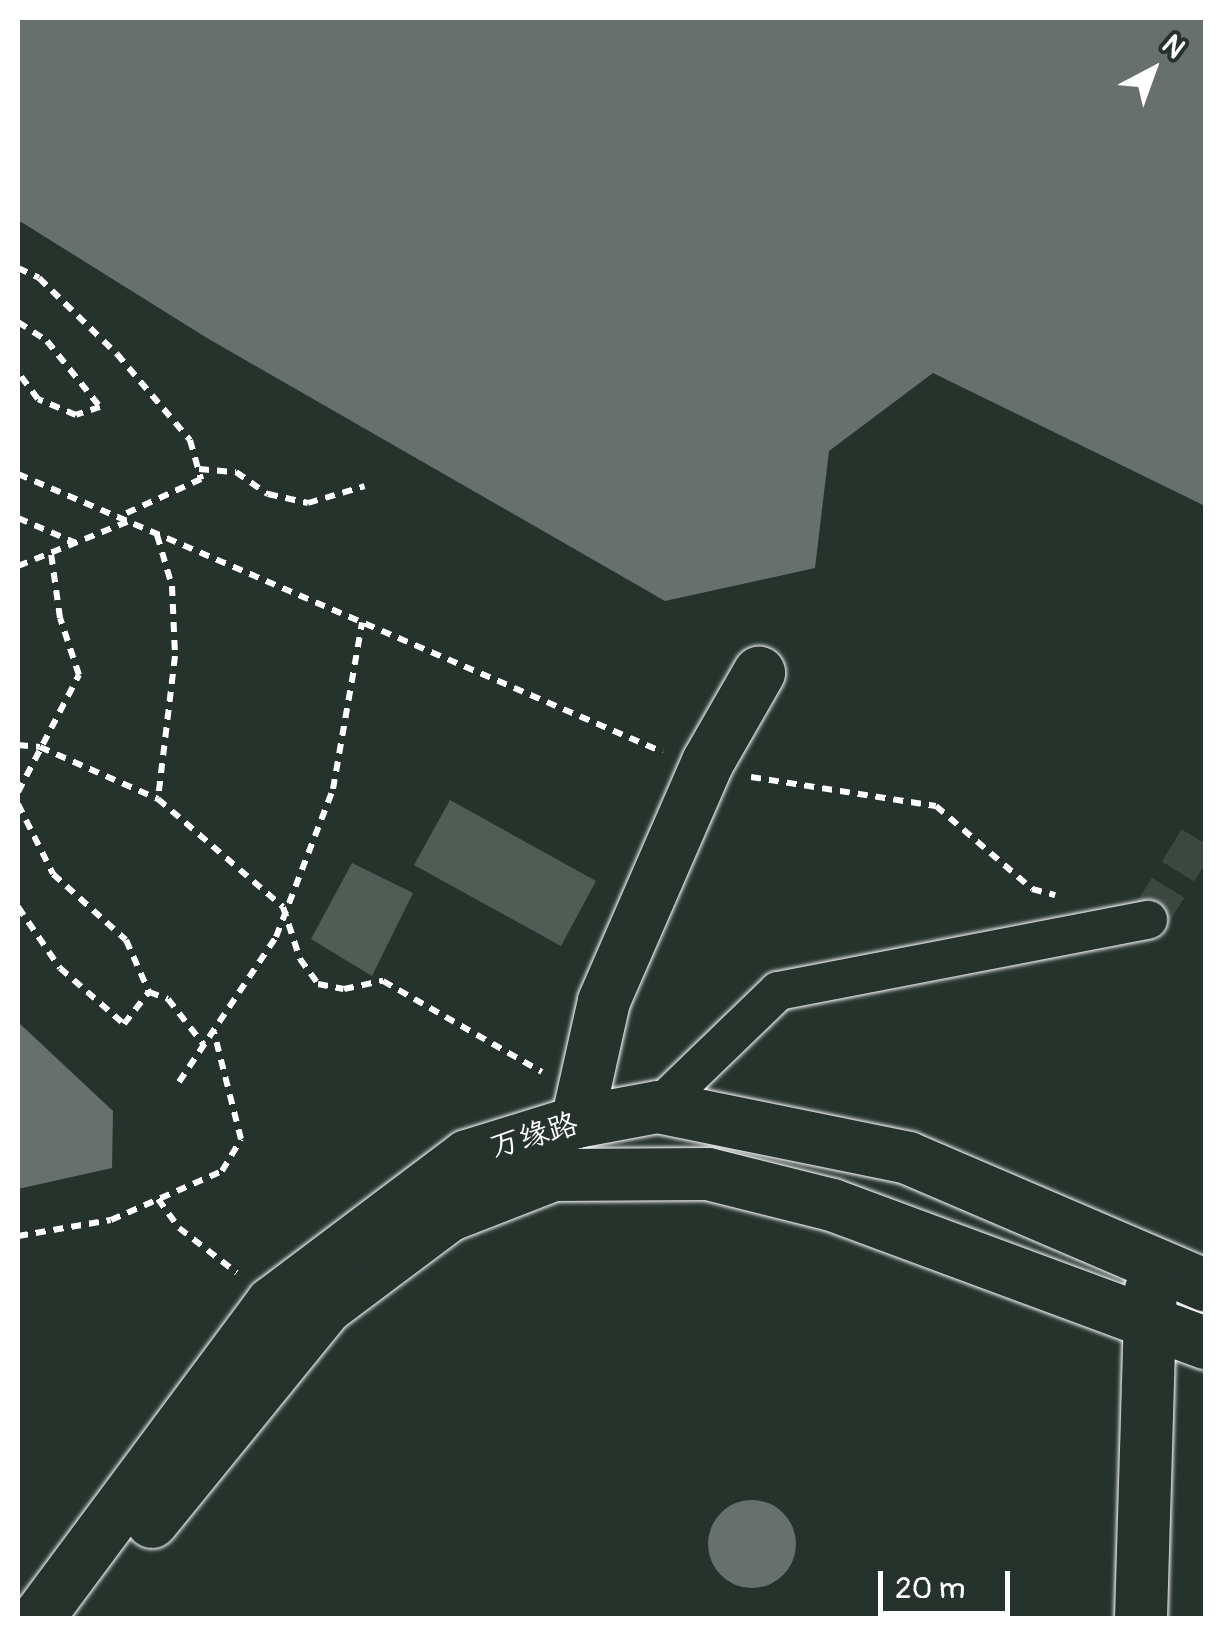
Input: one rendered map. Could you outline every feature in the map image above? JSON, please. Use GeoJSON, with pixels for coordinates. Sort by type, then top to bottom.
{"type":"FeatureCollection","features":[{"type":"Feature","properties":{"kind":"main road"},"geometry":{"type":"LineString","coordinates":[[580,1108],[604,1001],[705,770],[759,673]]}},
{"type":"Feature","properties":{"kind":"main road","name":"万缘路"},"geometry":{"type":"LineString","coordinates":[[38,1618],[272,1304],[467,1156],[580,1108],[658,1106],[908,1158],[1206,1286]]}},
{"type":"Feature","properties":{"kind":"main road","name":"万缘路"},"geometry":{"type":"LineString","coordinates":[[70,1618],[327,1308],[448,1216],[554,1175],[708,1174],[832,1205],[1150,1319],[1206,1344]]}},
{"type":"Feature","properties":{"kind":"main road"},"geometry":{"type":"LineString","coordinates":[[1141,1618],[1152,1261]]}},
{"type":"Feature","properties":{"kind":"street"},"geometry":{"type":"LineString","coordinates":[[658,1106],[778,991],[1148,920]]}},
{"type":"Feature","properties":{"kind":"path"},"geometry":{"type":"LineString","coordinates":[[18,268],[39,278],[117,354],[190,440],[202,479],[118,518]]}},
{"type":"Feature","properties":{"kind":"path"},"geometry":{"type":"LineString","coordinates":[[18,322],[46,341],[100,407],[76,415],[38,399],[18,372]]}},
{"type":"Feature","properties":{"kind":"path"},"geometry":{"type":"LineString","coordinates":[[199,470],[236,472],[268,494],[308,504],[365,486]]}},
{"type":"Feature","properties":{"kind":"path"},"geometry":{"type":"LineString","coordinates":[[18,474],[705,770],[936,806],[1032,889],[1065,898]]}},
{"type":"Feature","properties":{"kind":"path"},"geometry":{"type":"LineString","coordinates":[[18,518],[76,543]]}},
{"type":"Feature","properties":{"kind":"path"},"geometry":{"type":"LineString","coordinates":[[18,565],[128,522]]}},
{"type":"Feature","properties":{"kind":"path"},"geometry":{"type":"LineString","coordinates":[[156,534],[172,586],[175,656],[158,799]]}},
{"type":"Feature","properties":{"kind":"path"},"geometry":{"type":"LineString","coordinates":[[18,792],[79,674],[60,618],[51,553]]}},
{"type":"Feature","properties":{"kind":"path"},"geometry":{"type":"LineString","coordinates":[[179,1082],[276,937],[283,906],[333,789],[362,623]]}},
{"type":"Feature","properties":{"kind":"path"},"geometry":{"type":"LineString","coordinates":[[18,745],[40,747],[158,799],[283,906],[285,927],[318,984],[344,989],[383,981],[580,1108]]}},
{"type":"Feature","properties":{"kind":"path"},"geometry":{"type":"LineString","coordinates":[[18,804],[54,874],[126,940],[150,992],[168,1000],[204,1045]]}},
{"type":"Feature","properties":{"kind":"path"},"geometry":{"type":"LineString","coordinates":[[18,906],[60,968],[124,1024],[150,992]]}},
{"type":"Feature","properties":{"kind":"path"},"geometry":{"type":"LineString","coordinates":[[18,1236],[111,1220],[222,1172],[241,1138],[214,1031]]}},
{"type":"Feature","properties":{"kind":"path"},"geometry":{"type":"LineString","coordinates":[[158,1199],[180,1228],[272,1304]]}},
{"type":"Feature","properties":{"kind":"shaded area"},"geometry":{"type":"Polygon","coordinates":[[[18,18],[1205,18],[1205,506],[933,373],[829,451],[815,568],[665,601],[207,338],[18,220],[18,18]]]}},
{"type":"Feature","properties":{"kind":"shaded area"},"geometry":{"type":"Polygon","coordinates":[[[18,1022],[113,1111],[112,1168],[18,1189],[18,1022]]]}},
{"type":"Feature","properties":{"kind":"shaded area"},"geometry":{"type":"Polygon","coordinates":[[[752,1500],[777,1507],[789,1519],[796,1544],[789,1569],[777,1581],[752,1588],[727,1581],[715,1569],[708,1544],[715,1519],[727,1507],[752,1500]]]}},
{"type":"Feature","properties":{"kind":"building"},"geometry":{"type":"Polygon","coordinates":[[[450,800],[596,881],[561,946],[414,865],[450,800]]]}},
{"type":"Feature","properties":{"kind":"building"},"geometry":{"type":"Polygon","coordinates":[[[352,863],[413,893],[372,976],[311,939],[352,863]]]}},
{"type":"Feature","properties":{"kind":"tunnel"},"geometry":{"type":"LineString","coordinates":[[1148,920],[1206,826]]}}]}
